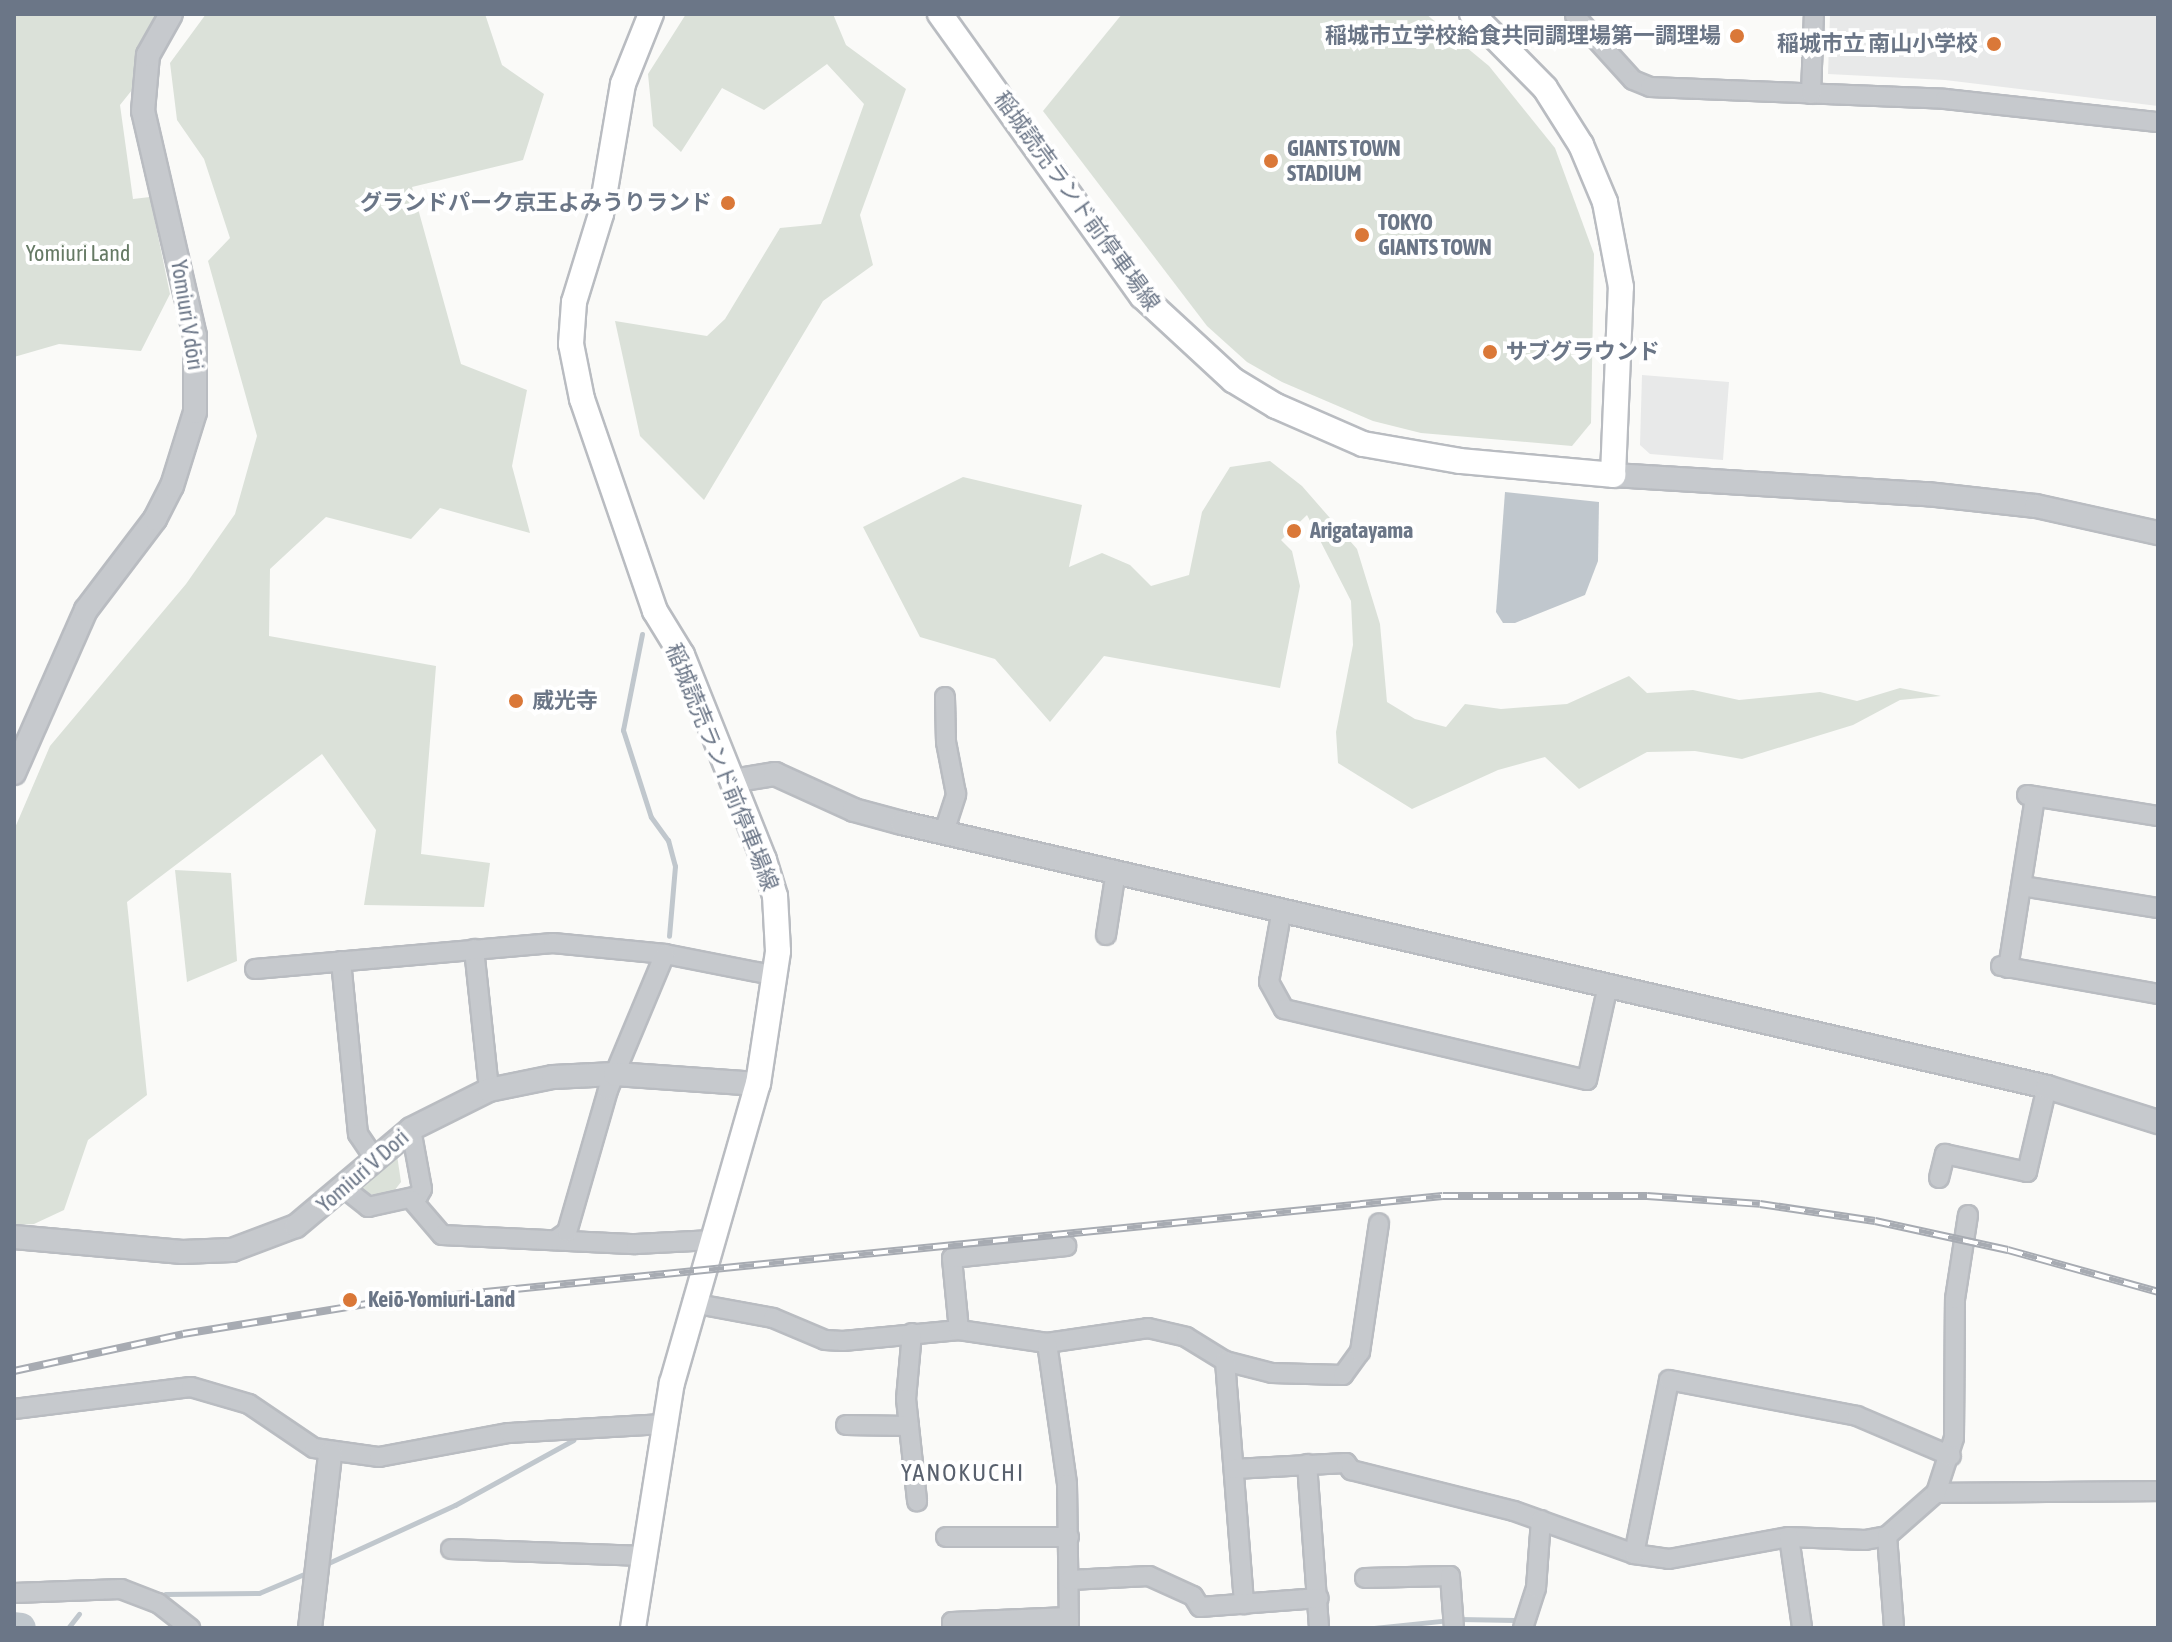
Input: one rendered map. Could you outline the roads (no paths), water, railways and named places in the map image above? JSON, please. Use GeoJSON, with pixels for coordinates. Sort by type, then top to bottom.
{"type":"FeatureCollection","features":[{"type":"Feature","properties":{"kind":"main road","name":"稲城読売ランド前停車場線"},"geometry":{"type":"LineString","coordinates":[[633,1628],[664,1424],[692,1303],[758,1084],[777,976],[775,896],[682,655],[655,611],[582,399],[571,344],[574,302],[601,214],[623,84],[651,14]]}},
{"type":"Feature","properties":{"kind":"main road","name":"稲城読売ランド前停車場線"},"geometry":{"type":"LineString","coordinates":[[940,14],[1142,296],[1233,380],[1276,406],[1363,444],[1460,461],[1613,475]]}},
{"type":"Feature","properties":{"kind":"main road"},"geometry":{"type":"LineString","coordinates":[[1472,14],[1545,88],[1581,145],[1605,202],[1621,287],[1613,475]]}},
{"type":"Feature","properties":{"kind":"street","name":"Yomiuri V dōri"},"geometry":{"type":"LineString","coordinates":[[14,773],[86,610],[149,526],[172,486],[195,412],[195,336],[143,111],[148,55],[171,14]]}},
{"type":"Feature","properties":{"kind":"street"},"geometry":{"type":"LineString","coordinates":[[1811,94],[1814,14]]}},
{"type":"Feature","properties":{"kind":"street"},"geometry":{"type":"LineString","coordinates":[[1575,16],[1641,85],[1945,99],[2158,122]]}},
{"type":"Feature","properties":{"kind":"street"},"geometry":{"type":"LineString","coordinates":[[1613,475],[1927,494],[2036,506],[2158,533]]}},
{"type":"Feature","properties":{"kind":"street"},"geometry":{"type":"LineString","coordinates":[[944,832],[956,794],[946,742],[945,697]]}},
{"type":"Feature","properties":{"kind":"street"},"geometry":{"type":"LineString","coordinates":[[732,781],[775,774],[854,810],[2047,1087],[2158,1122]]}},
{"type":"Feature","properties":{"kind":"street"},"geometry":{"type":"LineString","coordinates":[[2158,816],[2030,796],[2022,886],[2004,967],[2158,994]]}},
{"type":"Feature","properties":{"kind":"street"},"geometry":{"type":"LineString","coordinates":[[1106,935],[1116,871]]}},
{"type":"Feature","properties":{"kind":"street"},"geometry":{"type":"LineString","coordinates":[[2022,886],[2158,908]]}},
{"type":"Feature","properties":{"kind":"street"},"geometry":{"type":"LineString","coordinates":[[1282,909],[1269,982],[1284,1009],[1587,1080],[1608,985]]}},
{"type":"Feature","properties":{"kind":"street"},"geometry":{"type":"LineString","coordinates":[[255,969],[553,943],[665,954],[777,976]]}},
{"type":"Feature","properties":{"kind":"street"},"geometry":{"type":"LineString","coordinates":[[474,949],[489,1090]]}},
{"type":"Feature","properties":{"kind":"street"},"geometry":{"type":"LineString","coordinates":[[557,1239],[567,1232],[615,1074],[665,954]]}},
{"type":"Feature","properties":{"kind":"street"},"geometry":{"type":"LineString","coordinates":[[341,961],[358,1134],[374,1158]]}},
{"type":"Feature","properties":{"kind":"street","name":"Yomiuri V Dori"},"geometry":{"type":"LineString","coordinates":[[14,1237],[182,1252],[232,1250],[296,1226],[411,1129],[489,1090],[553,1077],[615,1074],[758,1084]]}},
{"type":"Feature","properties":{"kind":"street"},"geometry":{"type":"LineString","coordinates":[[1939,1178],[1945,1154],[2027,1172],[2047,1087]]}},
{"type":"Feature","properties":{"kind":"street"},"geometry":{"type":"LineString","coordinates":[[344,1188],[368,1207],[412,1200],[422,1189],[411,1129]]}},
{"type":"Feature","properties":{"kind":"street"},"geometry":{"type":"LineString","coordinates":[[412,1200],[442,1235],[636,1244],[713,1240]]}},
{"type":"Feature","properties":{"kind":"street"},"geometry":{"type":"LineString","coordinates":[[1234,1469],[1346,1463],[1351,1470],[1541,1520],[1634,1554],[1669,1559],[1789,1537],[1865,1540],[1887,1536],[1936,1493],[1951,1456],[1955,1299],[1968,1215]]}},
{"type":"Feature","properties":{"kind":"street"},"geometry":{"type":"LineString","coordinates":[[692,1303],[773,1318],[825,1340],[959,1330],[1047,1343],[1148,1328],[1186,1337],[1225,1361],[1272,1373],[1343,1375],[1360,1352],[1379,1223]]}},
{"type":"Feature","properties":{"kind":"street"},"geometry":{"type":"LineString","coordinates":[[959,1330],[952,1258],[1066,1246]]}},
{"type":"Feature","properties":{"kind":"street"},"geometry":{"type":"LineString","coordinates":[[912,1333],[909,1426],[917,1501]]}},
{"type":"Feature","properties":{"kind":"street"},"geometry":{"type":"LineString","coordinates":[[952,1628],[952,1622],[1069,1623],[1069,1537],[1047,1343]]}},
{"type":"Feature","properties":{"kind":"street"},"geometry":{"type":"LineString","coordinates":[[1225,1361],[1244,1604]]}},
{"type":"Feature","properties":{"kind":"street"},"geometry":{"type":"LineString","coordinates":[[1634,1554],[1669,1380],[1857,1416],[1951,1456]]}},
{"type":"Feature","properties":{"kind":"street"},"geometry":{"type":"LineString","coordinates":[[14,1409],[191,1387],[249,1404],[330,1454],[379,1457],[509,1433],[664,1424]]}},
{"type":"Feature","properties":{"kind":"street"},"geometry":{"type":"LineString","coordinates":[[846,1425],[909,1426]]}},
{"type":"Feature","properties":{"kind":"street"},"geometry":{"type":"LineString","coordinates":[[310,1628],[330,1454]]}},
{"type":"Feature","properties":{"kind":"street"},"geometry":{"type":"LineString","coordinates":[[1307,1464],[1319,1628]]}},
{"type":"Feature","properties":{"kind":"street"},"geometry":{"type":"LineString","coordinates":[[1936,1493],[2158,1491]]}},
{"type":"Feature","properties":{"kind":"street"},"geometry":{"type":"LineString","coordinates":[[1523,1628],[1536,1588],[1541,1520]]}},
{"type":"Feature","properties":{"kind":"street"},"geometry":{"type":"LineString","coordinates":[[1887,1536],[1894,1628]]}},
{"type":"Feature","properties":{"kind":"street"},"geometry":{"type":"LineString","coordinates":[[946,1537],[1069,1537]]}},
{"type":"Feature","properties":{"kind":"street"},"geometry":{"type":"LineString","coordinates":[[1789,1537],[1802,1627]]}},
{"type":"Feature","properties":{"kind":"street"},"geometry":{"type":"LineString","coordinates":[[451,1549],[643,1556]]}},
{"type":"Feature","properties":{"kind":"street"},"geometry":{"type":"LineString","coordinates":[[1070,1580],[1149,1576],[1193,1596],[1200,1607],[1319,1598]]}},
{"type":"Feature","properties":{"kind":"street"},"geometry":{"type":"LineString","coordinates":[[1365,1578],[1450,1576],[1454,1628]]}},
{"type":"Feature","properties":{"kind":"street"},"geometry":{"type":"LineString","coordinates":[[14,1593],[121,1589],[158,1603],[190,1628]]}},
{"type":"Feature","properties":{"kind":"waterway"},"geometry":{"type":"LineString","coordinates":[[642,634],[623,730],[651,817],[668,840],[675,866],[669,936]]}},
{"type":"Feature","properties":{"kind":"waterway"},"geometry":{"type":"LineString","coordinates":[[324,1565],[455,1505],[573,1440]]}},
{"type":"Feature","properties":{"kind":"waterway"},"geometry":{"type":"LineString","coordinates":[[165,1594],[259,1593],[311,1571]]}},
{"type":"Feature","properties":{"kind":"waterway"},"geometry":{"type":"LineString","coordinates":[[68,1628],[79,1614]]}},
{"type":"Feature","properties":{"kind":"waterway"},"geometry":{"type":"LineString","coordinates":[[1374,1628],[1459,1619],[1515,1620]]}},
{"type":"Feature","properties":{"kind":"waterway"},"geometry":{"type":"LineString","coordinates":[[14,1627],[21,1628]]}},
{"type":"Feature","properties":{"kind":"railway"},"geometry":{"type":"LineString","coordinates":[[14,1371],[183,1334],[366,1304],[1443,1196],[1647,1196],[1760,1204],[1875,1221],[2008,1250],[2158,1292]]}},
{"type":"Feature","properties":{"kind":"place","name":"稲城市立学校給食共同調理場第一調理場"},"geometry":{"type":"Point","coordinates":[1737,36]}},
{"type":"Feature","properties":{"kind":"place","name":"稲城市立 南山小学校"},"geometry":{"type":"Point","coordinates":[1994,44]}},
{"type":"Feature","properties":{"kind":"place","name":"GIANTS TOWN STADIUM"},"geometry":{"type":"Point","coordinates":[1271,161]}},
{"type":"Feature","properties":{"kind":"place","name":"グランドパーク京王よみうりランド"},"geometry":{"type":"Point","coordinates":[728,203]}},
{"type":"Feature","properties":{"kind":"place","name":"TOKYO GIANTS TOWN"},"geometry":{"type":"Point","coordinates":[1362,235]}},
{"type":"Feature","properties":{"kind":"place","name":"サブグラウンド"},"geometry":{"type":"Point","coordinates":[1490,352]}},
{"type":"Feature","properties":{"kind":"place","name":"Arigatayama"},"geometry":{"type":"Point","coordinates":[1294,531]}},
{"type":"Feature","properties":{"kind":"place","name":"威光寺"},"geometry":{"type":"Point","coordinates":[516,701]}},
{"type":"Feature","properties":{"kind":"place","name":"Keiō-Yomiuri-Land"},"geometry":{"type":"Point","coordinates":[350,1300]}},
{"type":"Feature","properties":{"kind":"district","name":"YANOKUCHI"},"geometry":{"type":"Point","coordinates":[963,1473]}},
{"type":"Feature","properties":{"kind":"park label","name":"Yomiuri Land"},"geometry":{"type":"Point","coordinates":[78,254]}}]}
